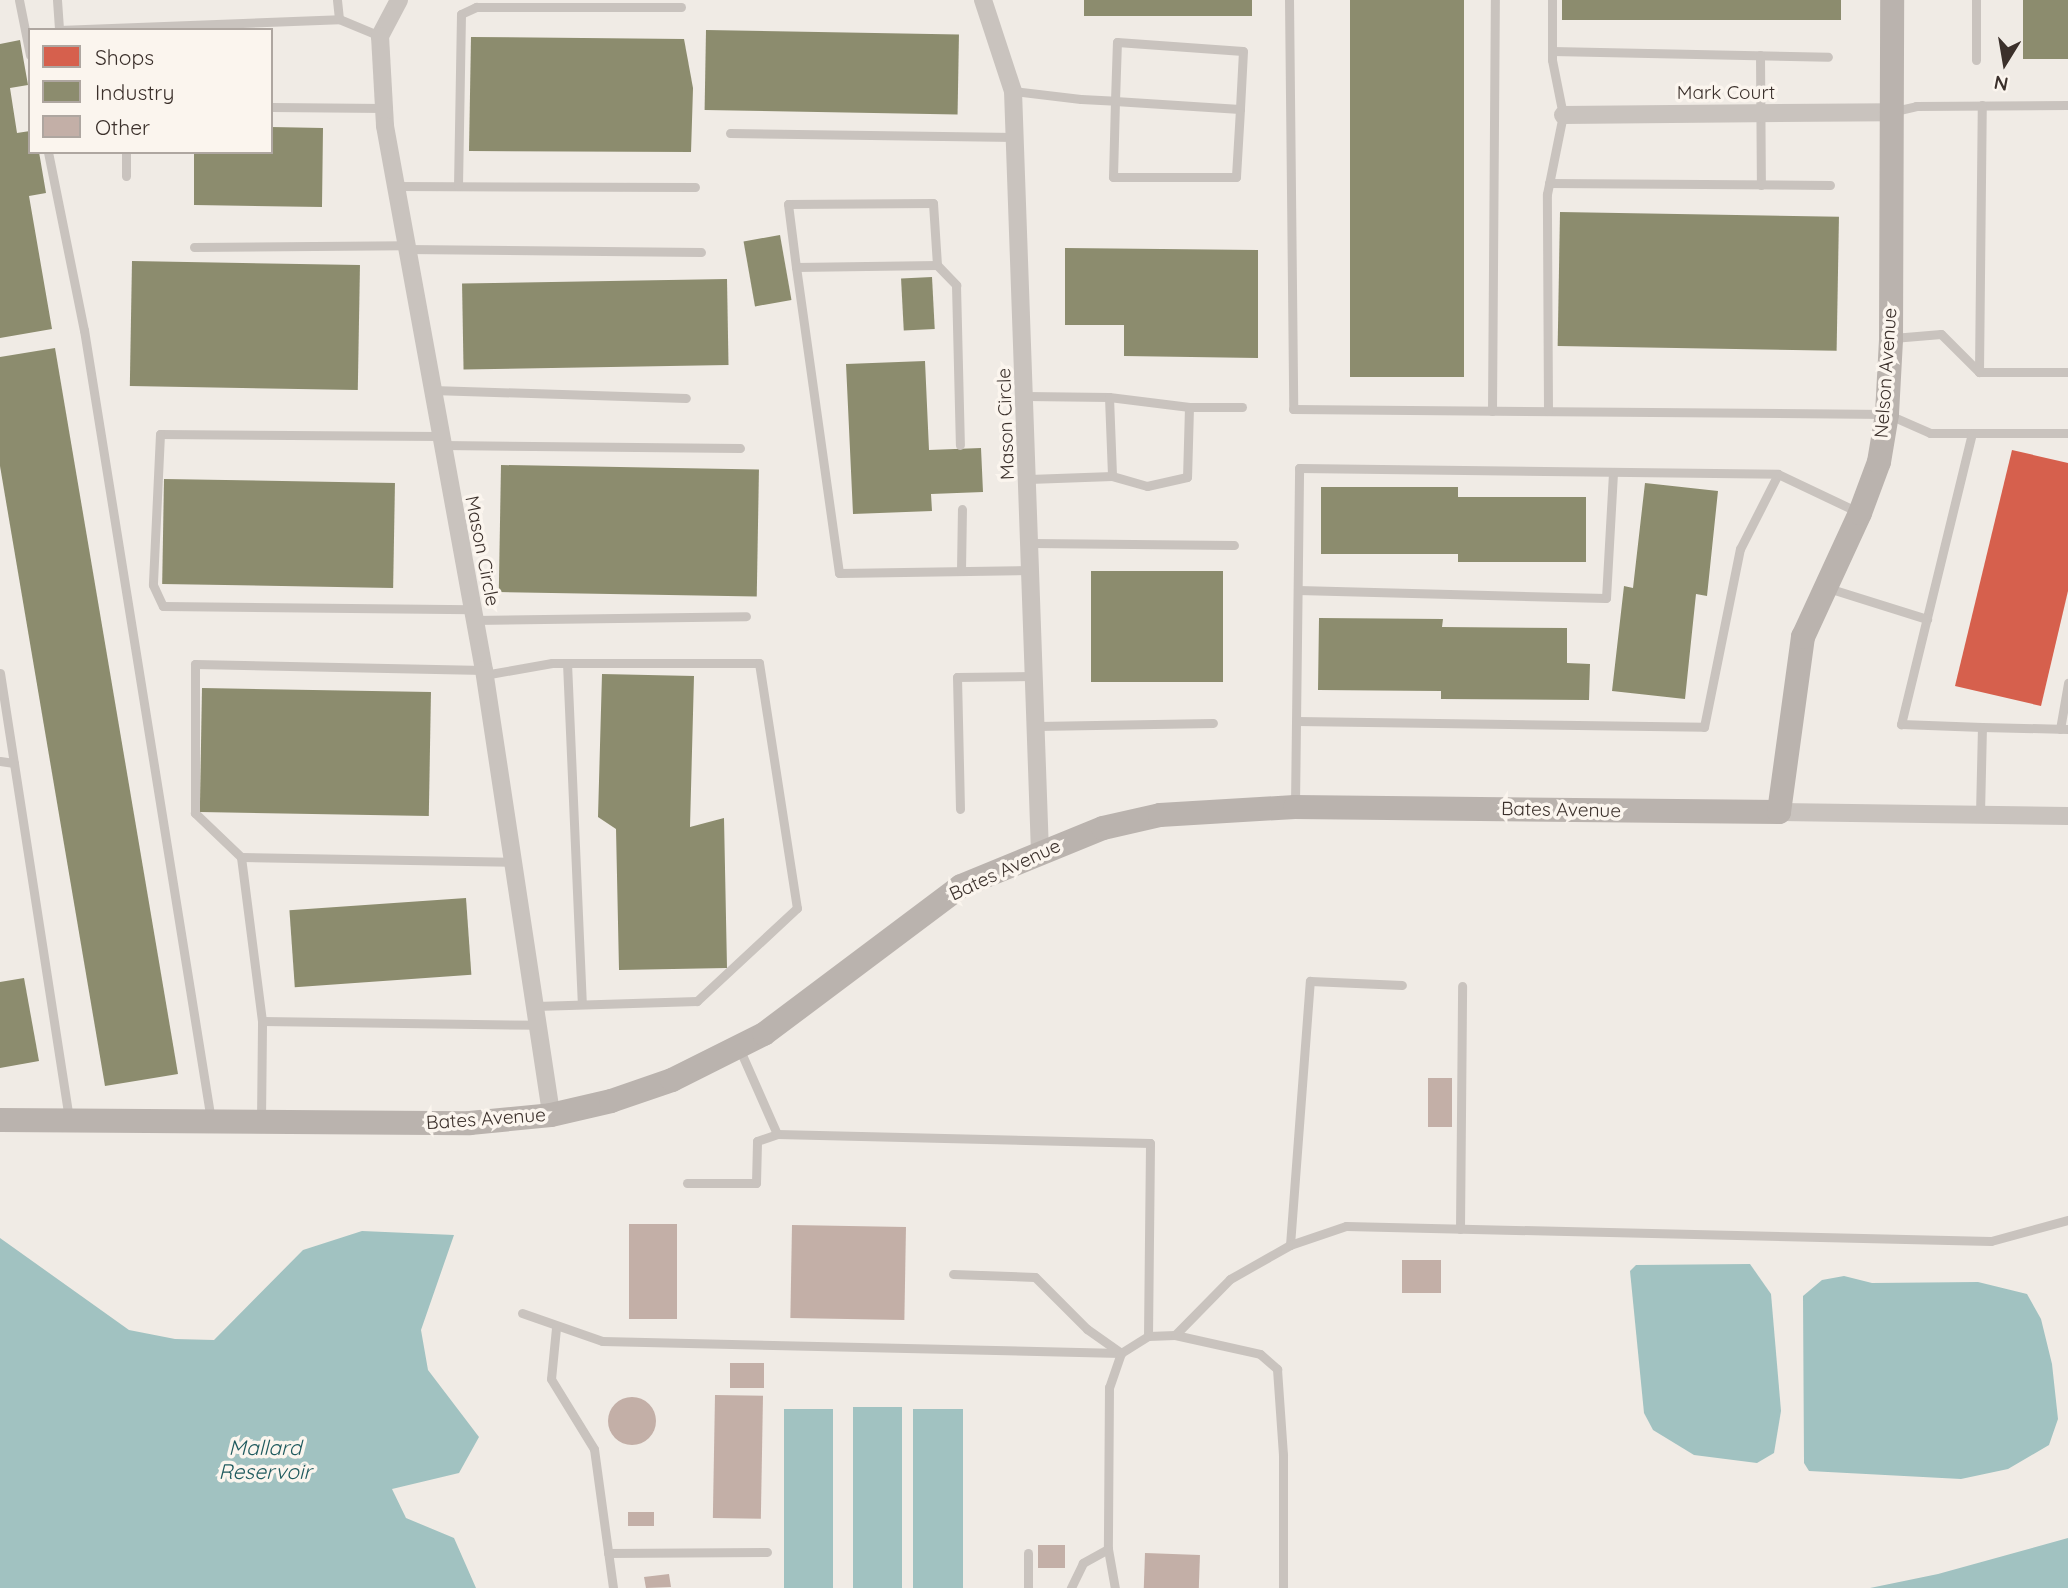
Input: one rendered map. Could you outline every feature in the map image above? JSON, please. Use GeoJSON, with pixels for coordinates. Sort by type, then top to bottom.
{"type":"FeatureCollection","features":[{"type":"Feature","properties":{"kind":"street"},"geometry":{"type":"LineString","coordinates":[[380,36],[399,0]]}},
{"type":"Feature","properties":{"kind":"street","name":"Mason Circle"},"geometry":{"type":"LineString","coordinates":[[983,0],[1013,91],[1033,570],[1040,850]]}},
{"type":"Feature","properties":{"kind":"street","name":"Nelson Avenue"},"geometry":{"type":"LineString","coordinates":[[1779,813],[1802,637],[1860,513],[1879,462],[1887,414],[1891,339],[1892,0]]}},
{"type":"Feature","properties":{"kind":"street","name":"Mason Circle"},"geometry":{"type":"LineString","coordinates":[[380,36],[384,108],[395,186],[516,862],[551,1115]]}},
{"type":"Feature","properties":{"kind":"street","name":"Mark Court"},"geometry":{"type":"LineString","coordinates":[[1563,115],[1890,113]]}},
{"type":"Feature","properties":{"kind":"street","name":"Bates Avenue"},"geometry":{"type":"LineString","coordinates":[[0,1120],[470,1123],[551,1115],[671,1080],[764,1034],[961,886],[1040,850],[1103,828],[1160,815],[1295,807],[2068,816]]}},
{"type":"Feature","properties":{"kind":"lane"},"geometry":{"type":"LineString","coordinates":[[19,0],[28,45]]}},
{"type":"Feature","properties":{"kind":"lane"},"geometry":{"type":"LineString","coordinates":[[57,0],[59,28]]}},
{"type":"Feature","properties":{"kind":"lane"},"geometry":{"type":"LineString","coordinates":[[337,0],[339,19]]}},
{"type":"Feature","properties":{"kind":"lane"},"geometry":{"type":"LineString","coordinates":[[1289,0],[1293,409],[1887,414],[1930,433],[2068,433]]}},
{"type":"Feature","properties":{"kind":"lane"},"geometry":{"type":"LineString","coordinates":[[1492,411],[1495,0]]}},
{"type":"Feature","properties":{"kind":"lane"},"geometry":{"type":"LineString","coordinates":[[1548,411],[1549,183],[1563,115],[1552,51],[1552,0]]}},
{"type":"Feature","properties":{"kind":"lane"},"geometry":{"type":"LineString","coordinates":[[1976,0],[1976,60]]}},
{"type":"Feature","properties":{"kind":"lane"},"geometry":{"type":"LineString","coordinates":[[458,186],[461,14],[477,7],[681,8]]}},
{"type":"Feature","properties":{"kind":"lane"},"geometry":{"type":"LineString","coordinates":[[110,28],[339,19],[380,36]]}},
{"type":"Feature","properties":{"kind":"lane"},"geometry":{"type":"LineString","coordinates":[[1117,42],[1243,51],[1236,177],[1113,177],[1115,101],[1117,42]]}},
{"type":"Feature","properties":{"kind":"lane"},"geometry":{"type":"LineString","coordinates":[[1552,51],[1828,57]]}},
{"type":"Feature","properties":{"kind":"lane"},"geometry":{"type":"LineString","coordinates":[[1760,55],[1761,185]]}},
{"type":"Feature","properties":{"kind":"lane"},"geometry":{"type":"LineString","coordinates":[[1013,91],[1115,101],[1240,108]]}},
{"type":"Feature","properties":{"kind":"lane"},"geometry":{"type":"LineString","coordinates":[[1979,372],[1982,105]]}},
{"type":"Feature","properties":{"kind":"lane"},"geometry":{"type":"LineString","coordinates":[[1890,113],[1916,106],[2068,105]]}},
{"type":"Feature","properties":{"kind":"lane"},"geometry":{"type":"LineString","coordinates":[[273,107],[384,108]]}},
{"type":"Feature","properties":{"kind":"lane"},"geometry":{"type":"LineString","coordinates":[[730,133],[1015,137]]}},
{"type":"Feature","properties":{"kind":"lane"},"geometry":{"type":"LineString","coordinates":[[48,154],[93,385],[211,1121]]}},
{"type":"Feature","properties":{"kind":"lane"},"geometry":{"type":"LineString","coordinates":[[126,154],[126,176]]}},
{"type":"Feature","properties":{"kind":"lane"},"geometry":{"type":"LineString","coordinates":[[1549,183],[1830,185]]}},
{"type":"Feature","properties":{"kind":"lane"},"geometry":{"type":"LineString","coordinates":[[395,186],[695,187]]}},
{"type":"Feature","properties":{"kind":"lane"},"geometry":{"type":"LineString","coordinates":[[960,445],[956,285],[937,265],[933,203],[788,204],[839,573],[1033,570]]}},
{"type":"Feature","properties":{"kind":"lane"},"geometry":{"type":"LineString","coordinates":[[194,247],[701,252]]}},
{"type":"Feature","properties":{"kind":"lane"},"geometry":{"type":"LineString","coordinates":[[796,267],[937,265]]}},
{"type":"Feature","properties":{"kind":"lane"},"geometry":{"type":"LineString","coordinates":[[1891,339],[1941,334],[1979,372],[2068,372]]}},
{"type":"Feature","properties":{"kind":"lane"},"geometry":{"type":"LineString","coordinates":[[431,390],[686,398]]}},
{"type":"Feature","properties":{"kind":"lane"},"geometry":{"type":"LineString","coordinates":[[1026,396],[1109,397],[1189,407],[1242,407]]}},
{"type":"Feature","properties":{"kind":"lane"},"geometry":{"type":"LineString","coordinates":[[1109,397],[1112,475]]}},
{"type":"Feature","properties":{"kind":"lane"},"geometry":{"type":"LineString","coordinates":[[1029,479],[1112,475],[1147,486],[1187,477],[1189,407]]}},
{"type":"Feature","properties":{"kind":"lane"},"geometry":{"type":"LineString","coordinates":[[1972,433],[1901,724],[2064,729],[2068,683]]}},
{"type":"Feature","properties":{"kind":"lane"},"geometry":{"type":"LineString","coordinates":[[740,448],[160,434],[153,584],[163,606],[473,615],[746,616]]}},
{"type":"Feature","properties":{"kind":"lane"},"geometry":{"type":"LineString","coordinates":[[1295,807],[1299,468],[1778,474],[1860,513]]}},
{"type":"Feature","properties":{"kind":"lane"},"geometry":{"type":"LineString","coordinates":[[1298,590],[1605,598],[1613,472]]}},
{"type":"Feature","properties":{"kind":"lane"},"geometry":{"type":"LineString","coordinates":[[1297,721],[1704,727],[1740,549],[1778,474]]}},
{"type":"Feature","properties":{"kind":"lane"},"geometry":{"type":"LineString","coordinates":[[961,571],[962,509]]}},
{"type":"Feature","properties":{"kind":"lane"},"geometry":{"type":"LineString","coordinates":[[1032,543],[1234,545]]}},
{"type":"Feature","properties":{"kind":"lane"},"geometry":{"type":"LineString","coordinates":[[1825,587],[1927,619]]}},
{"type":"Feature","properties":{"kind":"lane"},"geometry":{"type":"LineString","coordinates":[[567,663],[582,1004]]}},
{"type":"Feature","properties":{"kind":"lane"},"geometry":{"type":"LineString","coordinates":[[261,1121],[262,1021],[241,858],[195,813],[195,664],[484,672],[567,663],[759,663],[797,908],[696,1001],[537,1006]]}},
{"type":"Feature","properties":{"kind":"lane"},"geometry":{"type":"LineString","coordinates":[[0,673],[69,1119]]}},
{"type":"Feature","properties":{"kind":"lane"},"geometry":{"type":"LineString","coordinates":[[960,808],[957,677],[1036,676]]}},
{"type":"Feature","properties":{"kind":"lane"},"geometry":{"type":"LineString","coordinates":[[1037,726],[1213,723]]}},
{"type":"Feature","properties":{"kind":"lane"},"geometry":{"type":"LineString","coordinates":[[1980,814],[1982,727]]}},
{"type":"Feature","properties":{"kind":"lane"},"geometry":{"type":"LineString","coordinates":[[0,761],[14,763]]}},
{"type":"Feature","properties":{"kind":"lane"},"geometry":{"type":"LineString","coordinates":[[241,858],[516,862]]}},
{"type":"Feature","properties":{"kind":"lane"},"geometry":{"type":"LineString","coordinates":[[1290,1245],[1310,981],[1402,985]]}},
{"type":"Feature","properties":{"kind":"lane"},"geometry":{"type":"LineString","coordinates":[[1460,1229],[1462,986]]}},
{"type":"Feature","properties":{"kind":"lane"},"geometry":{"type":"LineString","coordinates":[[262,1021],[539,1025]]}},
{"type":"Feature","properties":{"kind":"lane"},"geometry":{"type":"LineString","coordinates":[[739,1047],[777,1134]]}},
{"type":"Feature","properties":{"kind":"lane"},"geometry":{"type":"LineString","coordinates":[[687,1183],[756,1183],[757,1140],[777,1134],[1150,1143],[1148,1336]]}},
{"type":"Feature","properties":{"kind":"lane"},"geometry":{"type":"LineString","coordinates":[[1175,1335],[1230,1279],[1290,1245],[1346,1226],[1991,1241],[2068,1220]]}},
{"type":"Feature","properties":{"kind":"lane"},"geometry":{"type":"LineString","coordinates":[[953,1274],[1035,1277],[1087,1329],[1121,1353]]}},
{"type":"Feature","properties":{"kind":"lane"},"geometry":{"type":"LineString","coordinates":[[522,1313],[556,1328],[602,1341],[1121,1353],[1148,1336],[1175,1335],[1260,1354],[1277,1369],[1283,1455],[1283,1588]]}},
{"type":"Feature","properties":{"kind":"lane"},"geometry":{"type":"LineString","coordinates":[[556,1328],[551,1379],[594,1450],[613,1588]]}},
{"type":"Feature","properties":{"kind":"lane"},"geometry":{"type":"LineString","coordinates":[[1115,1588],[1108,1549],[1109,1387],[1121,1353]]}},
{"type":"Feature","properties":{"kind":"lane"},"geometry":{"type":"LineString","coordinates":[[1071,1588],[1083,1563],[1108,1549]]}},
{"type":"Feature","properties":{"kind":"lane"},"geometry":{"type":"LineString","coordinates":[[608,1553],[767,1552]]}},
{"type":"Feature","properties":{"kind":"lane"},"geometry":{"type":"LineString","coordinates":[[1028,1553],[1028,1588]]}},
{"type":"Feature","properties":{"kind":"water","name":"Mallard Reservoir"},"geometry":{"type":"Polygon","coordinates":[[[362,1231],[454,1235],[421,1330],[428,1370],[479,1437],[459,1473],[392,1489],[406,1518],[454,1538],[476,1588],[0,1588],[0,1238],[129,1330],[175,1339],[214,1340],[303,1250],[362,1231]]]}},
{"type":"Feature","properties":{"kind":"water"},"geometry":{"type":"Polygon","coordinates":[[[1750,1264],[1771,1294],[1781,1411],[1774,1453],[1757,1463],[1694,1455],[1653,1430],[1644,1413],[1630,1271],[1636,1265],[1750,1264]]]}},
{"type":"Feature","properties":{"kind":"water"},"geometry":{"type":"Polygon","coordinates":[[[1844,1276],[1872,1283],[1978,1282],[2027,1294],[2041,1319],[2052,1364],[2058,1419],[2049,1445],[2008,1469],[1961,1479],[1809,1471],[1804,1463],[1803,1296],[1822,1280],[1844,1276]]]}},
{"type":"Feature","properties":{"kind":"water"},"geometry":{"type":"Polygon","coordinates":[[[853,1407],[902,1407],[902,1588],[853,1588],[853,1407]]]}},
{"type":"Feature","properties":{"kind":"water"},"geometry":{"type":"Polygon","coordinates":[[[784,1409],[833,1409],[833,1588],[784,1588],[784,1409]]]}},
{"type":"Feature","properties":{"kind":"water"},"geometry":{"type":"Polygon","coordinates":[[[913,1409],[963,1409],[963,1588],[913,1588],[913,1409]]]}},
{"type":"Feature","properties":{"kind":"water"},"geometry":{"type":"Polygon","coordinates":[[[2068,1538],[2068,1588],[1870,1588],[1938,1574],[2068,1538]]]}},
{"type":"Feature","properties":{"kind":"building: Shops"},"geometry":{"type":"Polygon","coordinates":[[[2012,450],[2068,463],[2068,591],[2041,706],[1955,686],[2012,450]]]}},
{"type":"Feature","properties":{"kind":"building: Industry"},"geometry":{"type":"Polygon","coordinates":[[[1084,0],[1252,0],[1252,16],[1084,16],[1084,0]]]}},
{"type":"Feature","properties":{"kind":"building: Industry"},"geometry":{"type":"Polygon","coordinates":[[[1350,0],[1464,0],[1464,377],[1350,377],[1350,0]]]}},
{"type":"Feature","properties":{"kind":"building: Industry"},"geometry":{"type":"Polygon","coordinates":[[[1562,0],[1841,0],[1841,20],[1562,20],[1562,0]]]}},
{"type":"Feature","properties":{"kind":"building: Industry"},"geometry":{"type":"Polygon","coordinates":[[[2023,0],[2068,0],[2068,59],[2023,59],[2023,0]]]}},
{"type":"Feature","properties":{"kind":"building: Industry"},"geometry":{"type":"Polygon","coordinates":[[[706,30],[959,34],[958,114],[705,110],[706,30]]]}},
{"type":"Feature","properties":{"kind":"building: Industry"},"geometry":{"type":"Polygon","coordinates":[[[471,37],[684,39],[693,88],[691,152],[469,151],[471,37]]]}},
{"type":"Feature","properties":{"kind":"building: Industry"},"geometry":{"type":"Polygon","coordinates":[[[20,40],[28,85],[10,88],[17,133],[28,131],[28,154],[39,154],[46,193],[29,196],[52,329],[0,338],[0,44],[20,40]]]}},
{"type":"Feature","properties":{"kind":"building: Industry"},"geometry":{"type":"Polygon","coordinates":[[[273,127],[323,128],[322,207],[194,205],[194,154],[273,154],[273,127]]]}},
{"type":"Feature","properties":{"kind":"building: Industry"},"geometry":{"type":"Polygon","coordinates":[[[1560,212],[1839,217],[1837,351],[1558,346],[1560,212]]]}},
{"type":"Feature","properties":{"kind":"building: Industry"},"geometry":{"type":"Polygon","coordinates":[[[780,235],[791,300],[755,306],[744,241],[780,235]]]}},
{"type":"Feature","properties":{"kind":"building: Industry"},"geometry":{"type":"Polygon","coordinates":[[[1065,248],[1258,250],[1258,358],[1124,356],[1124,325],[1065,325],[1065,248]]]}},
{"type":"Feature","properties":{"kind":"building: Industry"},"geometry":{"type":"Polygon","coordinates":[[[132,261],[360,265],[358,390],[130,386],[132,261]]]}},
{"type":"Feature","properties":{"kind":"building: Industry"},"geometry":{"type":"Polygon","coordinates":[[[932,277],[935,329],[904,331],[901,279],[932,277]]]}},
{"type":"Feature","properties":{"kind":"building: Industry"},"geometry":{"type":"Polygon","coordinates":[[[727,279],[729,365],[464,370],[462,284],[727,279]]]}},
{"type":"Feature","properties":{"kind":"building: Industry"},"geometry":{"type":"Polygon","coordinates":[[[55,348],[178,1074],[105,1086],[0,466],[0,357],[55,348]]]}},
{"type":"Feature","properties":{"kind":"building: Industry"},"geometry":{"type":"Polygon","coordinates":[[[925,361],[929,450],[981,448],[983,492],[931,494],[932,511],[853,514],[846,364],[925,361]]]}},
{"type":"Feature","properties":{"kind":"building: Industry"},"geometry":{"type":"Polygon","coordinates":[[[501,465],[759,470],[757,596],[499,592],[501,465]]]}},
{"type":"Feature","properties":{"kind":"building: Industry"},"geometry":{"type":"Polygon","coordinates":[[[164,479],[395,483],[393,588],[162,584],[164,479]]]}},
{"type":"Feature","properties":{"kind":"building: Industry"},"geometry":{"type":"Polygon","coordinates":[[[1645,483],[1718,491],[1707,596],[1696,594],[1685,699],[1612,691],[1624,586],[1633,588],[1645,483]]]}},
{"type":"Feature","properties":{"kind":"building: Industry"},"geometry":{"type":"Polygon","coordinates":[[[1321,487],[1458,487],[1458,497],[1586,497],[1586,562],[1458,562],[1458,554],[1321,554],[1321,487]]]}},
{"type":"Feature","properties":{"kind":"building: Industry"},"geometry":{"type":"Polygon","coordinates":[[[1091,571],[1223,571],[1223,682],[1091,682],[1091,571]]]}},
{"type":"Feature","properties":{"kind":"building: Industry"},"geometry":{"type":"Polygon","coordinates":[[[1319,618],[1443,619],[1442,627],[1567,628],[1567,663],[1590,664],[1589,700],[1441,699],[1441,691],[1318,690],[1319,618]]]}},
{"type":"Feature","properties":{"kind":"building: Industry"},"geometry":{"type":"Polygon","coordinates":[[[602,674],[694,676],[690,827],[724,818],[727,968],[619,970],[616,829],[598,817],[602,674]]]}},
{"type":"Feature","properties":{"kind":"building: Industry"},"geometry":{"type":"Polygon","coordinates":[[[202,688],[431,692],[429,816],[200,812],[202,688]]]}},
{"type":"Feature","properties":{"kind":"building: Industry"},"geometry":{"type":"Polygon","coordinates":[[[466,898],[471,975],[295,987],[289,910],[466,898]]]}},
{"type":"Feature","properties":{"kind":"building: Industry"},"geometry":{"type":"Polygon","coordinates":[[[24,978],[39,1061],[0,1068],[0,982],[24,978]]]}},
{"type":"Feature","properties":{"kind":"building: Other"},"geometry":{"type":"Polygon","coordinates":[[[1428,1078],[1452,1078],[1452,1127],[1428,1127],[1428,1078]]]}},
{"type":"Feature","properties":{"kind":"building: Other"},"geometry":{"type":"Polygon","coordinates":[[[629,1224],[677,1224],[677,1319],[629,1319],[629,1224]]]}},
{"type":"Feature","properties":{"kind":"building: Other"},"geometry":{"type":"Polygon","coordinates":[[[792,1225],[906,1227],[904,1320],[790,1318],[792,1225]]]}},
{"type":"Feature","properties":{"kind":"building: Other"},"geometry":{"type":"Polygon","coordinates":[[[1402,1260],[1441,1260],[1441,1293],[1402,1293],[1402,1260]]]}},
{"type":"Feature","properties":{"kind":"building: Other"},"geometry":{"type":"Polygon","coordinates":[[[730,1363],[764,1363],[764,1388],[730,1388],[730,1363]]]}},
{"type":"Feature","properties":{"kind":"building: Other"},"geometry":{"type":"Polygon","coordinates":[[[715,1395],[763,1396],[761,1519],[713,1518],[715,1395]]]}},
{"type":"Feature","properties":{"kind":"building: Other"},"geometry":{"type":"Polygon","coordinates":[[[632,1397],[641,1398],[649,1404],[655,1412],[655,1430],[649,1438],[641,1444],[632,1445],[623,1444],[615,1438],[609,1430],[608,1421],[609,1412],[615,1404],[623,1398],[632,1397]]]}},
{"type":"Feature","properties":{"kind":"building: Other"},"geometry":{"type":"Polygon","coordinates":[[[628,1512],[654,1512],[654,1526],[628,1526],[628,1512]]]}},
{"type":"Feature","properties":{"kind":"building: Other"},"geometry":{"type":"Polygon","coordinates":[[[1038,1545],[1065,1545],[1065,1568],[1038,1568],[1038,1545]]]}},
{"type":"Feature","properties":{"kind":"building: Other"},"geometry":{"type":"Polygon","coordinates":[[[1145,1553],[1200,1555],[1199,1588],[1144,1588],[1145,1553]]]}},
{"type":"Feature","properties":{"kind":"building: Other"},"geometry":{"type":"Polygon","coordinates":[[[669,1574],[671,1587],[646,1588],[644,1577],[669,1574]]]}}]}
